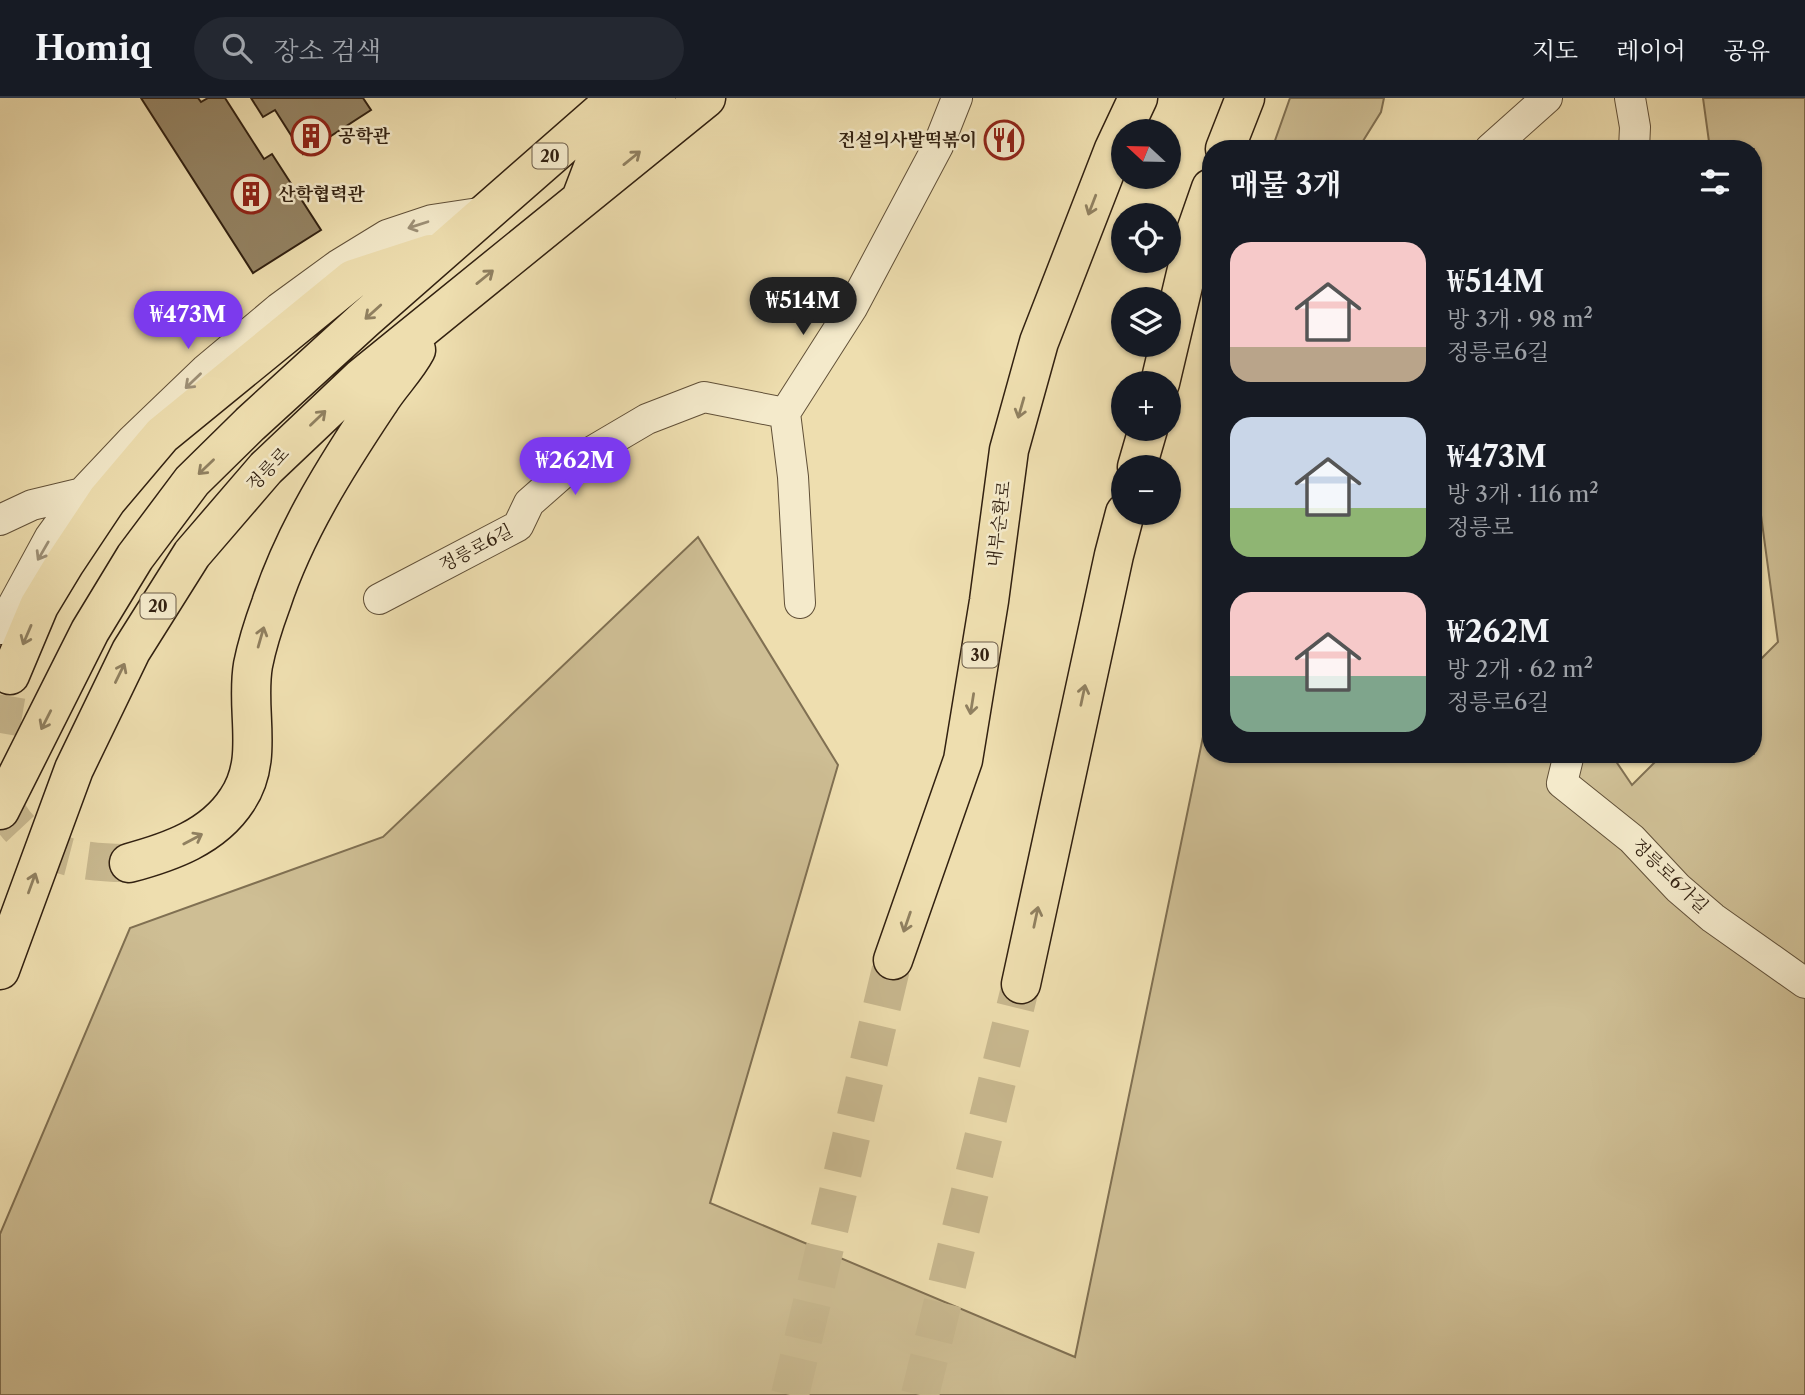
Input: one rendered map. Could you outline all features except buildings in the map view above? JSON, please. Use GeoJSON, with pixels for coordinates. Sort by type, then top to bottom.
{"type":"FeatureCollection","features":[{"type":"Feature","properties":{"kind":"main road","name":"20"},"geometry":{"type":"LineString","coordinates":[[0,810],[90,631],[135,557],[191,481],[442,250],[617,98]]}},
{"type":"Feature","properties":{"kind":"main road"},"geometry":{"type":"LineString","coordinates":[[579,201],[598,154],[610,135],[656,98]]}},
{"type":"Feature","properties":{"kind":"main road","name":"정릉로"},"geometry":{"type":"LineString","coordinates":[[0,970],[74,769],[131,651],[191,554],[266,468],[361,378],[706,98]]}},
{"type":"Feature","properties":{"kind":"main road","name":"내부순환로"},"geometry":{"type":"LineString","coordinates":[[893,960],[963,760],[989,601],[1009,450],[1039,342],[1114,149],[1138,98]]}},
{"type":"Feature","properties":{"kind":"main road"},"geometry":{"type":"LineString","coordinates":[[1229,140],[1245,98]]}},
{"type":"Feature","properties":{"kind":"main road"},"geometry":{"type":"LineString","coordinates":[[1163,371],[1202,214]]}},
{"type":"Feature","properties":{"kind":"main road"},"geometry":{"type":"LineString","coordinates":[[10,675],[39,606],[65,563],[107,500],[162,435],[353,279],[442,250]]}},
{"type":"Feature","properties":{"kind":"main road"},"geometry":{"type":"LineString","coordinates":[[129,863],[158,855],[203,834],[224,818],[239,799],[248,779],[254,753],[251,708],[253,666],[272,601],[303,526],[367,419],[412,358],[432,320]]}},
{"type":"Feature","properties":{"kind":"main road"},"geometry":{"type":"LineString","coordinates":[[1021,984],[1122,525]]}},
{"type":"Feature","properties":{"kind":"street"},"geometry":{"type":"LineString","coordinates":[[800,603],[793,477],[785,413],[852,308],[938,146],[957,98]]}},
{"type":"Feature","properties":{"kind":"street"},"geometry":{"type":"LineString","coordinates":[[1500,140],[1547,98]]}},
{"type":"Feature","properties":{"kind":"street"},"geometry":{"type":"LineString","coordinates":[[1630,98],[1634,140]]}},
{"type":"Feature","properties":{"kind":"street"},"geometry":{"type":"LineString","coordinates":[[0,629],[50,537],[82,493],[132,440],[205,370],[279,308],[338,265],[387,235],[432,220],[485,212]]}},
{"type":"Feature","properties":{"kind":"street","name":"정릉로6길"},"geometry":{"type":"LineString","coordinates":[[379,598],[518,526],[529,503],[579,459],[647,419],[704,397],[785,413]]}},
{"type":"Feature","properties":{"kind":"street"},"geometry":{"type":"LineString","coordinates":[[0,520],[32,505],[82,493]]}},
{"type":"Feature","properties":{"kind":"street","name":"정릉로6가길"},"geometry":{"type":"LineString","coordinates":[[1567,763],[1562,783],[1632,839],[1678,888],[1713,918],[1805,983]]}},
{"type":"Feature","properties":{"kind":"shaded area"},"geometry":{"type":"Polygon","coordinates":[[[1290,98],[1384,98],[1381,112],[1364,140],[1275,140],[1290,98]]]}},
{"type":"Feature","properties":{"kind":"shaded area"},"geometry":{"type":"Polygon","coordinates":[[[1703,98],[1805,98],[1805,1395],[0,1395],[0,1234],[130,928],[383,837],[698,537],[838,765],[710,1203],[1075,1357],[1202,742],[1202,763],[1617,763],[1632,785],[1654,763],[1762,763],[1762,658],[1778,642],[1762,523],[1762,140],[1709,140],[1703,98]]]}},
{"type":"Feature","properties":{"kind":"tunnel"},"geometry":{"type":"LineString","coordinates":[[0,733],[10,675]]}},
{"type":"Feature","properties":{"kind":"tunnel"},"geometry":{"type":"LineString","coordinates":[[0,797],[22,831],[52,851],[89,861],[129,863]]}},
{"type":"Feature","properties":{"kind":"tunnel"},"geometry":{"type":"LineString","coordinates":[[790,1395],[893,960]]}},
{"type":"Feature","properties":{"kind":"tunnel"},"geometry":{"type":"LineString","coordinates":[[920,1395],[1021,984]]}},
{"type":"Feature","properties":{"kind":"place","name":"공학관"},"geometry":{"type":"Point","coordinates":[311,136]}},
{"type":"Feature","properties":{"kind":"place","name":"전설의사발떡볶이"},"geometry":{"type":"Point","coordinates":[1004,140]}},
{"type":"Feature","properties":{"kind":"place","name":"산학협력관"},"geometry":{"type":"Point","coordinates":[251,194]}}]}
